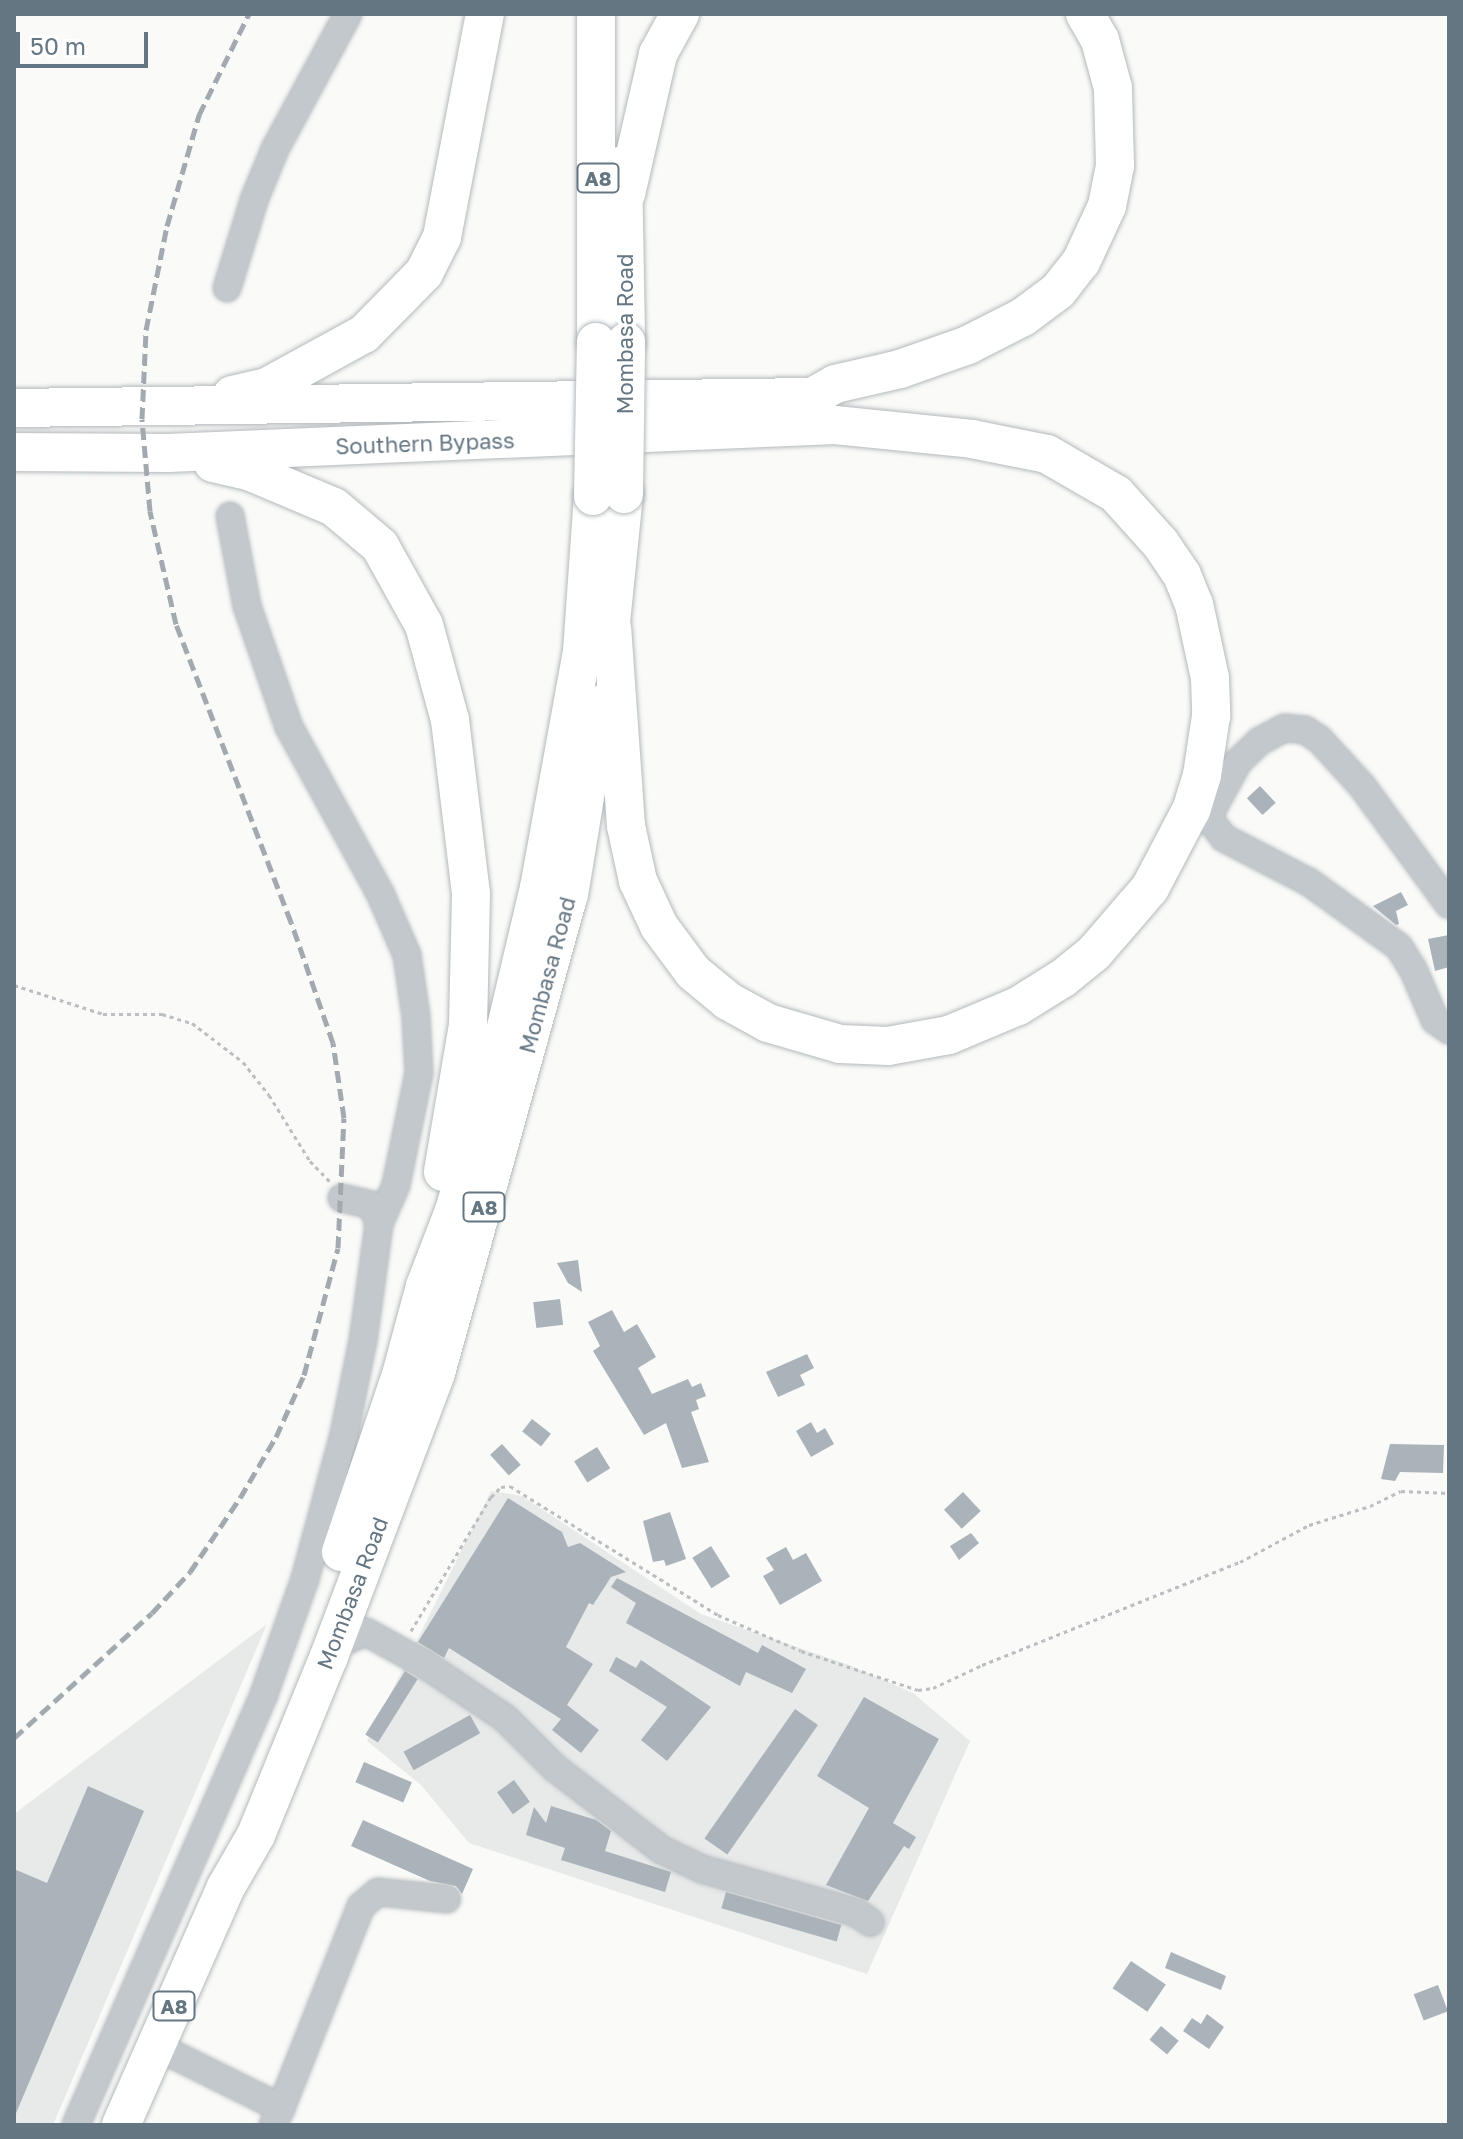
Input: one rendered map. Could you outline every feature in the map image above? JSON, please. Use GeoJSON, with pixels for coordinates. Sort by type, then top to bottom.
{"type":"FeatureCollection","features":[{"type":"Feature","properties":{"kind":"highway"},"geometry":{"type":"LineString","coordinates":[[175,408],[267,387],[364,334],[424,273],[442,237],[485,14]]}},
{"type":"Feature","properties":{"kind":"highway","name":"Mombasa Road"},"geometry":{"type":"LineString","coordinates":[[121,2125],[226,1887],[256,1835],[332,1647],[436,1373],[569,895],[612,628],[608,495],[611,342],[596,14]]}},
{"type":"Feature","properties":{"kind":"highway","name":"Mombasa Road"},"geometry":{"type":"LineString","coordinates":[[611,342],[624,206],[620,14]]}},
{"type":"Feature","properties":{"kind":"highway"},"geometry":{"type":"LineString","coordinates":[[624,206],[658,54],[680,14]]}},
{"type":"Feature","properties":{"kind":"highway"},"geometry":{"type":"LineString","coordinates":[[612,628],[626,826],[638,881],[659,926],[693,972],[728,1001],[789,1030],[840,1044],[888,1046],[949,1035],[1018,1006],[1094,953],[1150,888],[1199,813],[1211,716],[1204,641],[1182,575],[1139,518],[1097,480],[1047,454],[823,411],[835,384],[900,369],[984,338],[1042,304],[1071,277],[1107,206],[1115,166],[1113,88],[1100,40],[1085,14]]}},
{"type":"Feature","properties":{"kind":"highway","name":"Southern Bypass"},"geometry":{"type":"LineString","coordinates":[[14,408],[823,411]]}},
{"type":"Feature","properties":{"kind":"highway","name":"Southern Bypass"},"geometry":{"type":"LineString","coordinates":[[14,452],[168,453],[823,411]]}},
{"type":"Feature","properties":{"kind":"highway"},"geometry":{"type":"LineString","coordinates":[[168,453],[251,472],[334,507],[380,546],[424,625],[450,720],[471,894],[468,1025],[425,1286]]}},
{"type":"Feature","properties":{"kind":"highway","name":"Mombasa Road"},"geometry":{"type":"LineString","coordinates":[[226,1887],[235,1830],[332,1579],[401,1375],[425,1286],[454,1211],[502,1044],[539,888],[572,721],[608,495]]}},
{"type":"Feature","properties":{"kind":"street"},"geometry":{"type":"LineString","coordinates":[[227,288],[254,200],[275,149],[348,14]]}},
{"type":"Feature","properties":{"kind":"street"},"geometry":{"type":"LineString","coordinates":[[76,2125],[264,1694],[305,1579],[344,1434],[363,1341],[379,1224],[396,1185],[419,1073],[417,1026],[407,955],[380,893],[289,727],[247,606],[230,516]]}},
{"type":"Feature","properties":{"kind":"street"},"geometry":{"type":"LineString","coordinates":[[1449,905],[1362,786],[1319,739],[1305,730],[1284,728],[1246,753],[1199,813],[1224,838],[1309,882],[1399,947],[1413,969],[1435,1020],[1449,1030]]}},
{"type":"Feature","properties":{"kind":"street"},"geometry":{"type":"LineString","coordinates":[[342,1198],[372,1205],[379,1224]]}},
{"type":"Feature","properties":{"kind":"street"},"geometry":{"type":"LineString","coordinates":[[332,1647],[350,1636],[366,1632],[391,1644],[505,1718],[555,1768],[662,1850],[702,1869],[857,1913],[870,1922]]}},
{"type":"Feature","properties":{"kind":"street"},"geometry":{"type":"LineString","coordinates":[[156,2046],[277,2116],[361,1906],[378,1892],[447,1899]]}},
{"type":"Feature","properties":{"kind":"path"},"geometry":{"type":"LineString","coordinates":[[14,985],[103,1014],[162,1014],[179,1018],[221,1042],[243,1062],[269,1095],[310,1161],[342,1198]]}},
{"type":"Feature","properties":{"kind":"path"},"geometry":{"type":"LineString","coordinates":[[391,1644],[414,1629],[491,1497],[501,1487],[510,1486],[718,1615],[801,1651],[918,1690],[933,1688],[982,1665],[1240,1562],[1309,1525],[1370,1506],[1401,1491],[1449,1493]]}},
{"type":"Feature","properties":{"kind":"shaded area"},"geometry":{"type":"Polygon","coordinates":[[[491,1491],[522,1496],[701,1614],[849,1665],[913,1693],[970,1741],[867,1974],[469,1843],[421,1785],[367,1741],[491,1491]]]}},
{"type":"Feature","properties":{"kind":"shaded area"},"geometry":{"type":"Polygon","coordinates":[[[267,1624],[53,2125],[14,2125],[14,1814],[267,1624]]]}},
{"type":"Feature","properties":{"kind":"building"},"geometry":{"type":"Polygon","coordinates":[[[1260,786],[1276,803],[1263,815],[1247,798],[1260,786]]]}},
{"type":"Feature","properties":{"kind":"building"},"geometry":{"type":"Polygon","coordinates":[[[1401,892],[1408,905],[1396,911],[1399,924],[1396,925],[1373,906],[1401,892]]]}},
{"type":"Feature","properties":{"kind":"building"},"geometry":{"type":"Polygon","coordinates":[[[1449,935],[1449,967],[1435,971],[1428,939],[1449,935]]]}},
{"type":"Feature","properties":{"kind":"building"},"geometry":{"type":"Polygon","coordinates":[[[578,1260],[582,1292],[568,1283],[557,1263],[578,1260]]]}},
{"type":"Feature","properties":{"kind":"building"},"geometry":{"type":"Polygon","coordinates":[[[560,1299],[563,1325],[536,1328],[533,1302],[560,1299]]]}},
{"type":"Feature","properties":{"kind":"building"},"geometry":{"type":"Polygon","coordinates":[[[612,1310],[624,1332],[637,1324],[656,1357],[638,1368],[652,1394],[688,1379],[692,1387],[701,1383],[706,1396],[696,1400],[699,1409],[691,1412],[709,1462],[682,1468],[666,1423],[644,1435],[593,1351],[600,1346],[588,1322],[612,1310]]]}},
{"type":"Feature","properties":{"kind":"building"},"geometry":{"type":"Polygon","coordinates":[[[807,1354],[814,1368],[800,1375],[805,1385],[778,1397],[766,1372],[807,1354]]]}},
{"type":"Feature","properties":{"kind":"building"},"geometry":{"type":"Polygon","coordinates":[[[532,1419],[551,1434],[541,1446],[522,1432],[532,1419]]]}},
{"type":"Feature","properties":{"kind":"building"},"geometry":{"type":"Polygon","coordinates":[[[811,1422],[817,1433],[825,1428],[834,1444],[811,1457],[796,1431],[811,1422]]]}},
{"type":"Feature","properties":{"kind":"building"},"geometry":{"type":"Polygon","coordinates":[[[502,1444],[521,1465],[509,1476],[490,1455],[502,1444]]]}},
{"type":"Feature","properties":{"kind":"building"},"geometry":{"type":"Polygon","coordinates":[[[1390,1444],[1444,1445],[1443,1473],[1400,1472],[1395,1481],[1381,1479],[1390,1444]]]}},
{"type":"Feature","properties":{"kind":"building"},"geometry":{"type":"Polygon","coordinates":[[[597,1447],[610,1468],[587,1483],[574,1461],[597,1447]]]}},
{"type":"Feature","properties":{"kind":"building"},"geometry":{"type":"Polygon","coordinates":[[[963,1492],[981,1511],[962,1529],[944,1510],[963,1492]]]}},
{"type":"Feature","properties":{"kind":"building"},"geometry":{"type":"Polygon","coordinates":[[[508,1498],[562,1532],[568,1547],[580,1543],[626,1572],[611,1577],[593,1605],[589,1603],[566,1647],[593,1664],[567,1705],[599,1730],[581,1753],[552,1730],[561,1719],[449,1648],[444,1658],[418,1642],[508,1498]]]}},
{"type":"Feature","properties":{"kind":"building"},"geometry":{"type":"Polygon","coordinates":[[[670,1512],[686,1559],[666,1566],[664,1560],[653,1562],[643,1521],[670,1512]]]}},
{"type":"Feature","properties":{"kind":"building"},"geometry":{"type":"Polygon","coordinates":[[[971,1533],[979,1543],[959,1560],[950,1546],[971,1533]]]}},
{"type":"Feature","properties":{"kind":"building"},"geometry":{"type":"Polygon","coordinates":[[[711,1546],[730,1577],[711,1588],[692,1558],[711,1546]]]}},
{"type":"Feature","properties":{"kind":"building"},"geometry":{"type":"Polygon","coordinates":[[[786,1547],[793,1560],[806,1553],[822,1581],[780,1605],[763,1576],[774,1570],[766,1558],[786,1547]]]}},
{"type":"Feature","properties":{"kind":"building"},"geometry":{"type":"Polygon","coordinates":[[[617,1578],[758,1653],[762,1645],[806,1669],[792,1693],[746,1672],[740,1686],[626,1623],[636,1603],[611,1587],[617,1578]]]}},
{"type":"Feature","properties":{"kind":"building"},"geometry":{"type":"Polygon","coordinates":[[[616,1657],[636,1668],[641,1660],[711,1707],[667,1761],[641,1740],[667,1707],[609,1671],[616,1657]]]}},
{"type":"Feature","properties":{"kind":"building"},"geometry":{"type":"Polygon","coordinates":[[[405,1671],[418,1679],[378,1743],[365,1735],[405,1671]]]}},
{"type":"Feature","properties":{"kind":"building"},"geometry":{"type":"Polygon","coordinates":[[[864,1697],[939,1739],[893,1823],[916,1837],[909,1849],[904,1846],[868,1901],[826,1885],[869,1808],[817,1776],[864,1697]]]}},
{"type":"Feature","properties":{"kind":"building"},"geometry":{"type":"Polygon","coordinates":[[[795,1709],[818,1725],[727,1854],[704,1838],[795,1709]]]}},
{"type":"Feature","properties":{"kind":"building"},"geometry":{"type":"Polygon","coordinates":[[[470,1715],[480,1733],[414,1770],[404,1752],[470,1715]]]}},
{"type":"Feature","properties":{"kind":"building"},"geometry":{"type":"Polygon","coordinates":[[[364,1762],[412,1782],[403,1803],[355,1782],[364,1762]]]}},
{"type":"Feature","properties":{"kind":"building"},"geometry":{"type":"Polygon","coordinates":[[[514,1780],[530,1802],[513,1814],[497,1792],[514,1780]]]}},
{"type":"Feature","properties":{"kind":"building"},"geometry":{"type":"Polygon","coordinates":[[[88,1786],[144,1811],[14,2118],[14,1869],[47,1883],[88,1786]]]}},
{"type":"Feature","properties":{"kind":"building"},"geometry":{"type":"Polygon","coordinates":[[[551,1806],[596,1820],[611,1831],[605,1851],[671,1872],[665,1892],[561,1860],[565,1848],[526,1835],[534,1807],[546,1823],[551,1806]]]}},
{"type":"Feature","properties":{"kind":"building"},"geometry":{"type":"Polygon","coordinates":[[[363,1820],[473,1869],[462,1894],[456,1886],[430,1881],[351,1846],[363,1820]]]}},
{"type":"Feature","properties":{"kind":"building"},"geometry":{"type":"Polygon","coordinates":[[[726,1892],[841,1925],[837,1941],[721,1908],[726,1892]]]}},
{"type":"Feature","properties":{"kind":"building"},"geometry":{"type":"Polygon","coordinates":[[[1171,1952],[1226,1976],[1221,1990],[1165,1968],[1171,1952]]]}},
{"type":"Feature","properties":{"kind":"building"},"geometry":{"type":"Polygon","coordinates":[[[1131,1961],[1166,1984],[1147,2012],[1113,1988],[1131,1961]]]}},
{"type":"Feature","properties":{"kind":"building"},"geometry":{"type":"Polygon","coordinates":[[[1438,1985],[1448,2011],[1424,2020],[1414,1994],[1438,1985]]]}},
{"type":"Feature","properties":{"kind":"building"},"geometry":{"type":"Polygon","coordinates":[[[1207,2014],[1224,2027],[1209,2049],[1183,2031],[1192,2018],[1201,2024],[1207,2014]]]}},
{"type":"Feature","properties":{"kind":"building"},"geometry":{"type":"Polygon","coordinates":[[[1161,2026],[1179,2041],[1167,2055],[1149,2040],[1161,2026]]]}},
{"type":"Feature","properties":{"kind":"railway"},"geometry":{"type":"LineString","coordinates":[[14,1738],[152,1613],[190,1572],[240,1498],[276,1437],[304,1375],[338,1248],[344,1118],[333,1043],[291,922],[176,624],[150,511],[142,419],[146,330],[167,226],[199,115],[249,14]]}}]}
